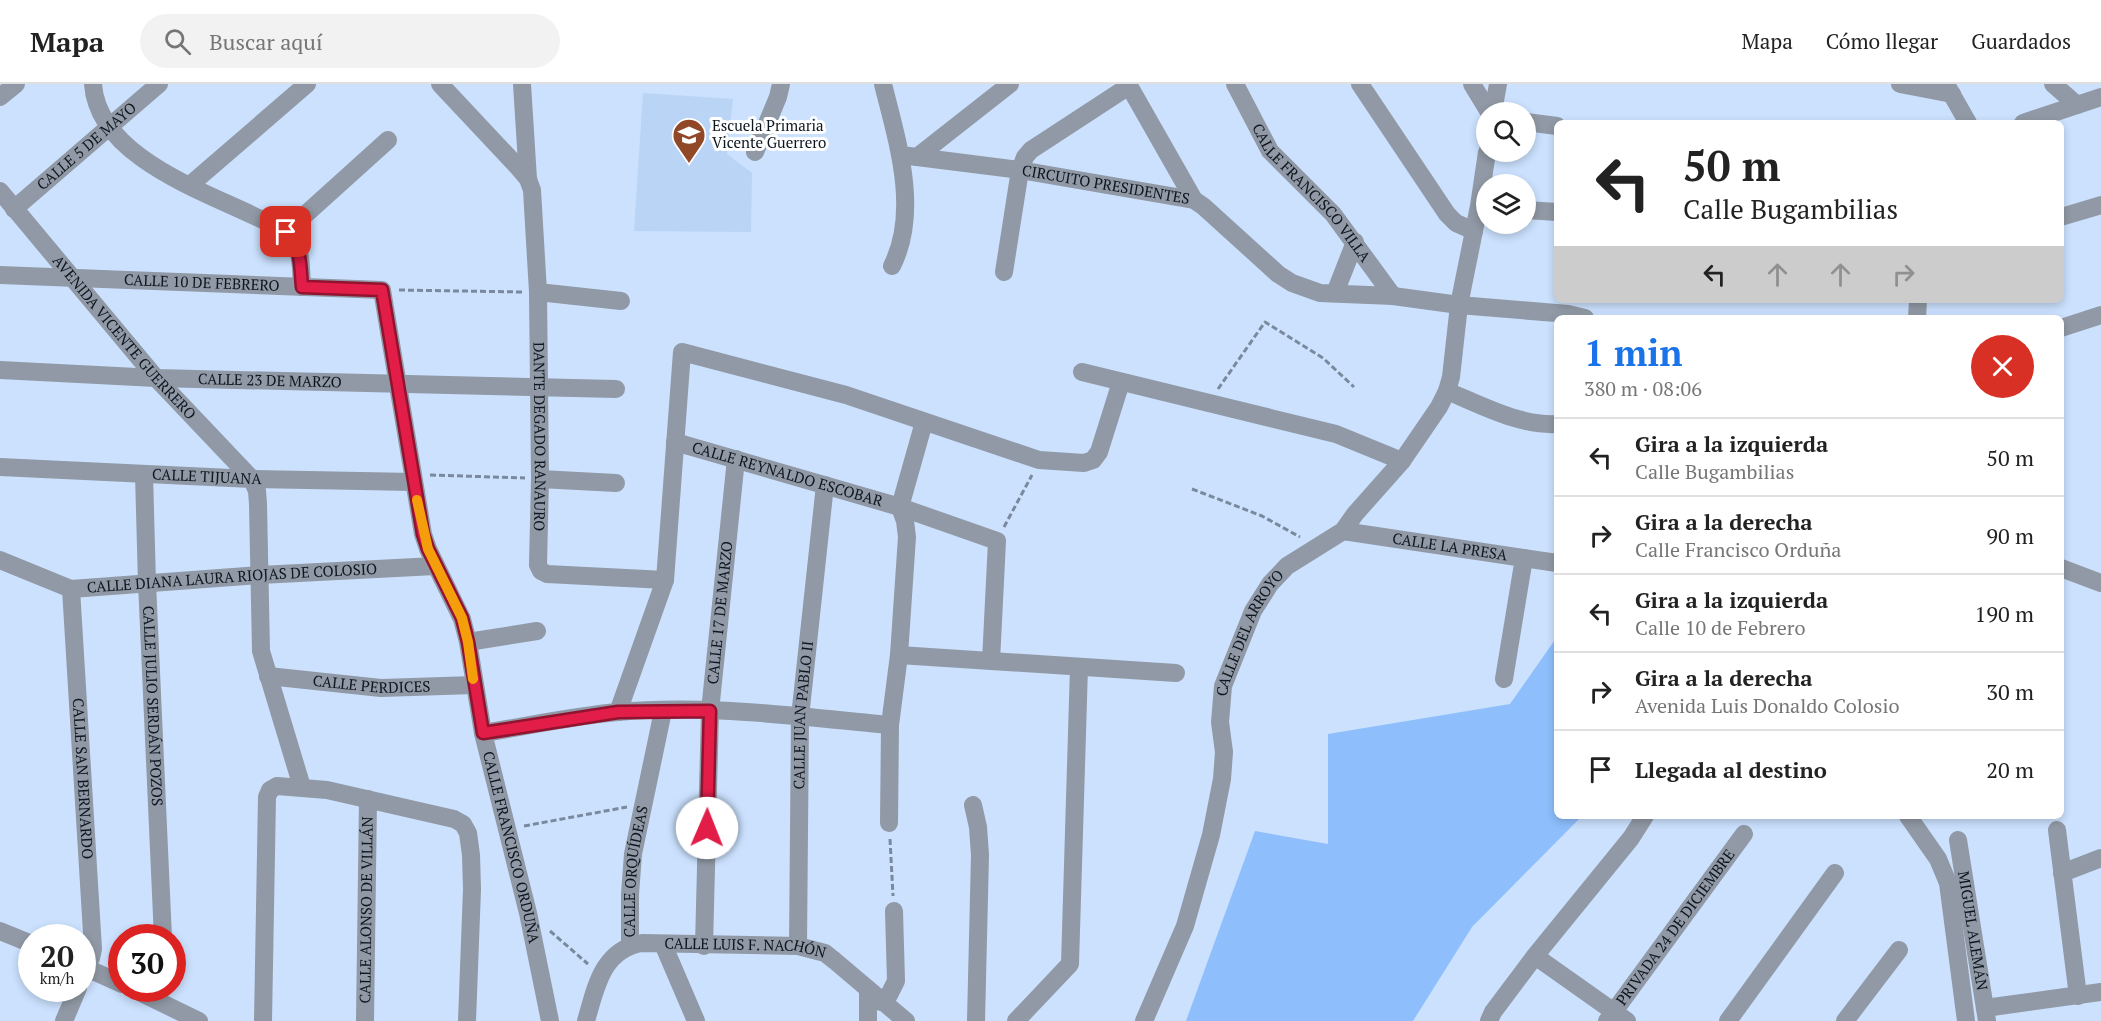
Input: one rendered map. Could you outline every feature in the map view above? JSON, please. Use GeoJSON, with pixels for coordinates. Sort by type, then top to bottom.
{"type":"FeatureCollection","features":[{"type":"Feature","properties":{"kind":"street"},"geometry":{"type":"LineString","coordinates":[[0,97],[16,84]]}},
{"type":"Feature","properties":{"kind":"street"},"geometry":{"type":"LineString","coordinates":[[93,84],[98,108],[110,126],[134,153],[190,185],[286,232],[295,240],[299,250],[302,287]]}},
{"type":"Feature","properties":{"kind":"street","name":"CALLE 5 DE MAYO"},"geometry":{"type":"LineString","coordinates":[[14,209],[159,84]]}},
{"type":"Feature","properties":{"kind":"street"},"geometry":{"type":"LineString","coordinates":[[190,185],[307,84]]}},
{"type":"Feature","properties":{"kind":"street"},"geometry":{"type":"LineString","coordinates":[[440,84],[528,179]]}},
{"type":"Feature","properties":{"kind":"street"},"geometry":{"type":"LineString","coordinates":[[522,84],[528,179]]}},
{"type":"Feature","properties":{"kind":"street"},"geometry":{"type":"LineString","coordinates":[[755,152],[778,97],[781,84]]}},
{"type":"Feature","properties":{"kind":"street"},"geometry":{"type":"LineString","coordinates":[[883,84],[909,156],[900,248],[892,266]]}},
{"type":"Feature","properties":{"kind":"street"},"geometry":{"type":"LineString","coordinates":[[909,156],[1010,84]]}},
{"type":"Feature","properties":{"kind":"street","name":"CALLE FRANCISCO VILLA"},"geometry":{"type":"LineString","coordinates":[[1235,84],[1270,151],[1333,214],[1393,296]]}},
{"type":"Feature","properties":{"kind":"street"},"geometry":{"type":"LineString","coordinates":[[1360,84],[1447,214],[1456,223],[1474,231]]}},
{"type":"Feature","properties":{"kind":"street"},"geometry":{"type":"LineString","coordinates":[[1472,84],[1484,102]]}},
{"type":"Feature","properties":{"kind":"street"},"geometry":{"type":"LineString","coordinates":[[1494,102],[1498,84]]}},
{"type":"Feature","properties":{"kind":"street"},"geometry":{"type":"LineString","coordinates":[[1900,84],[1949,89],[1966,120]]}},
{"type":"Feature","properties":{"kind":"street"},"geometry":{"type":"LineString","coordinates":[[2053,84],[2077,105]]}},
{"type":"Feature","properties":{"kind":"street"},"geometry":{"type":"LineString","coordinates":[[1004,273],[1020,170],[1025,157],[1031,150],[1128,85],[1194,200]]}},
{"type":"Feature","properties":{"kind":"street"},"geometry":{"type":"LineString","coordinates":[[2032,120],[2101,97]]}},
{"type":"Feature","properties":{"kind":"street"},"geometry":{"type":"LineString","coordinates":[[1536,123],[1554,126]]}},
{"type":"Feature","properties":{"kind":"street"},"geometry":{"type":"LineString","coordinates":[[286,232],[388,140]]}},
{"type":"Feature","properties":{"kind":"street","name":"CIRCUITO PRESIDENTES"},"geometry":{"type":"LineString","coordinates":[[909,156],[1020,170],[1194,200],[1285,279],[1304,289],[1572,315]]}},
{"type":"Feature","properties":{"kind":"street","name":"DANTE DEGADO RANAURO"},"geometry":{"type":"LineString","coordinates":[[528,179],[534,202],[538,292],[540,479],[538,565],[541,571],[547,574],[665,580]]}},
{"type":"Feature","properties":{"kind":"street","name":"AVENIDA VICENTE GUERRERO"},"geometry":{"type":"LineString","coordinates":[[0,191],[156,378],[252,478]]}},
{"type":"Feature","properties":{"kind":"street"},"geometry":{"type":"LineString","coordinates":[[2064,216],[2101,205]]}},
{"type":"Feature","properties":{"kind":"street"},"geometry":{"type":"LineString","coordinates":[[1536,211],[1554,212]]}},
{"type":"Feature","properties":{"kind":"street","name":"CALLE DEL ARROYO"},"geometry":{"type":"LineString","coordinates":[[1144,1021],[1185,926],[1211,835],[1222,779],[1224,752],[1220,722],[1223,686],[1253,610],[1270,584],[1287,566],[1343,531],[1402,461],[1439,407],[1451,377],[1459,305],[1476,226]]}},
{"type":"Feature","properties":{"kind":"street"},"geometry":{"type":"LineString","coordinates":[[1335,293],[1355,242]]}},
{"type":"Feature","properties":{"kind":"street","name":"CALLE 10 DE FEBRERO"},"geometry":{"type":"LineString","coordinates":[[0,275],[382,290]]}},
{"type":"Feature","properties":{"kind":"street","name":"CALLE FRANCISCO ORDUÑA"},"geometry":{"type":"LineString","coordinates":[[382,290],[423,534],[435,566],[455,602],[468,642],[483,733],[528,913],[550,1021]]}},
{"type":"Feature","properties":{"kind":"street"},"geometry":{"type":"LineString","coordinates":[[538,292],[621,301]]}},
{"type":"Feature","properties":{"kind":"street"},"geometry":{"type":"LineString","coordinates":[[2064,327],[2101,315]]}},
{"type":"Feature","properties":{"kind":"street"},"geometry":{"type":"LineString","coordinates":[[618,712],[665,580],[682,352],[846,395],[1040,460],[1084,464],[1093,460],[1099,452],[1121,382]]}},
{"type":"Feature","properties":{"kind":"street","name":"CALLE 23 DE MARZO"},"geometry":{"type":"LineString","coordinates":[[0,370],[156,378],[539,386]]}},
{"type":"Feature","properties":{"kind":"street"},"geometry":{"type":"LineString","coordinates":[[1082,372],[1336,434],[1402,461]]}},
{"type":"Feature","properties":{"kind":"street"},"geometry":{"type":"LineString","coordinates":[[539,386],[616,389]]}},
{"type":"Feature","properties":{"kind":"street"},"geometry":{"type":"LineString","coordinates":[[1447,391],[1520,420],[1537,424],[1554,424]]}},
{"type":"Feature","properties":{"kind":"street"},"geometry":{"type":"LineString","coordinates":[[889,822],[890,725],[898,655],[906,537],[905,521],[900,507],[924,422]]}},
{"type":"Feature","properties":{"kind":"street","name":"CALLE REYNALDO ESCOBAR"},"geometry":{"type":"LineString","coordinates":[[675,442],[900,507],[997,541]]}},
{"type":"Feature","properties":{"kind":"street","name":"CALLE 17 DE MARZO"},"geometry":{"type":"LineString","coordinates":[[704,946],[710,711],[736,459]]}},
{"type":"Feature","properties":{"kind":"street","name":"CALLE TIJUANA"},"geometry":{"type":"LineString","coordinates":[[0,467],[252,478],[413,478]]}},
{"type":"Feature","properties":{"kind":"street","name":"CALLE JULIO SERDÁN POZOS"},"geometry":{"type":"LineString","coordinates":[[144,474],[162,924]]}},
{"type":"Feature","properties":{"kind":"street"},"geometry":{"type":"LineString","coordinates":[[252,478],[258,504],[261,651],[302,787]]}},
{"type":"Feature","properties":{"kind":"street"},"geometry":{"type":"LineString","coordinates":[[540,479],[616,483]]}},
{"type":"Feature","properties":{"kind":"street","name":"CALLE JUAN PABLO II"},"geometry":{"type":"LineString","coordinates":[[798,946],[800,717],[825,485]]}},
{"type":"Feature","properties":{"kind":"street","name":"CALLE LA PRESA"},"geometry":{"type":"LineString","coordinates":[[1343,531],[1554,563]]}},
{"type":"Feature","properties":{"kind":"street"},"geometry":{"type":"LineString","coordinates":[[991,661],[997,541]]}},
{"type":"Feature","properties":{"kind":"street"},"geometry":{"type":"LineString","coordinates":[[1504,679],[1524,558]]}},
{"type":"Feature","properties":{"kind":"street","name":"CALLE DIANA LAURA RIOJAS DE COLOSIO"},"geometry":{"type":"LineString","coordinates":[[0,560],[71,589],[260,575],[435,566]]}},
{"type":"Feature","properties":{"kind":"street"},"geometry":{"type":"LineString","coordinates":[[2064,569],[2101,583]]}},
{"type":"Feature","properties":{"kind":"street","name":"CALLE SAN BERNARDO"},"geometry":{"type":"LineString","coordinates":[[71,589],[91,924]]}},
{"type":"Feature","properties":{"kind":"street"},"geometry":{"type":"LineString","coordinates":[[468,642],[537,631]]}},
{"type":"Feature","properties":{"kind":"street"},"geometry":{"type":"LineString","coordinates":[[898,655],[1176,673]]}},
{"type":"Feature","properties":{"kind":"street"},"geometry":{"type":"LineString","coordinates":[[1016,1021],[1070,964],[1079,667]]}},
{"type":"Feature","properties":{"kind":"street","name":"CALLE PERDICES"},"geometry":{"type":"LineString","coordinates":[[267,676],[381,688],[474,685]]}},
{"type":"Feature","properties":{"kind":"street"},"geometry":{"type":"LineString","coordinates":[[483,733],[618,712],[663,711],[710,711],[890,725]]}},
{"type":"Feature","properties":{"kind":"street","name":"CALLE ORQUÍDEAS"},"geometry":{"type":"LineString","coordinates":[[586,1021],[600,975],[615,955],[630,945],[633,854],[663,711]]}},
{"type":"Feature","properties":{"kind":"street"},"geometry":{"type":"LineString","coordinates":[[263,1021],[267,797],[270,790],[277,786],[302,787],[368,799],[454,819],[463,824],[468,833],[472,889],[467,1021]]}},
{"type":"Feature","properties":{"kind":"street","name":"CALLE ALONSO DE VILLÁN"},"geometry":{"type":"LineString","coordinates":[[365,1021],[368,799]]}},
{"type":"Feature","properties":{"kind":"street"},"geometry":{"type":"LineString","coordinates":[[973,805],[978,827],[980,855],[976,1021]]}},
{"type":"Feature","properties":{"kind":"street"},"geometry":{"type":"LineString","coordinates":[[1489,1021],[1493,1012],[1535,956],[1631,838],[1643,819]]}},
{"type":"Feature","properties":{"kind":"street"},"geometry":{"type":"LineString","coordinates":[[1910,819],[1938,859],[1948,883],[1966,1021]]}},
{"type":"Feature","properties":{"kind":"street"},"geometry":{"type":"LineString","coordinates":[[2057,830],[2079,996]]}},
{"type":"Feature","properties":{"kind":"street","name":"PRIVADA 24 DE DICIEMBRE"},"geometry":{"type":"LineString","coordinates":[[1616,1018],[1744,834]]}},
{"type":"Feature","properties":{"kind":"street","name":"MIGUEL ALEMÁN"},"geometry":{"type":"LineString","coordinates":[[1958,840],[1986,1015]]}},
{"type":"Feature","properties":{"kind":"street"},"geometry":{"type":"LineString","coordinates":[[2062,873],[2101,858]]}},
{"type":"Feature","properties":{"kind":"street"},"geometry":{"type":"LineString","coordinates":[[1728,1021],[1835,873]]}},
{"type":"Feature","properties":{"kind":"street"},"geometry":{"type":"LineString","coordinates":[[868,1021],[874,995],[889,995],[896,981],[894,911]]}},
{"type":"Feature","properties":{"kind":"street"},"geometry":{"type":"LineString","coordinates":[[0,931],[18,938]]}},
{"type":"Feature","properties":{"kind":"street","name":"CALLE LUIS F. NACHÓN"},"geometry":{"type":"LineString","coordinates":[[630,945],[642,943],[704,946],[798,946],[825,953],[906,1021]]}},
{"type":"Feature","properties":{"kind":"street"},"geometry":{"type":"LineString","coordinates":[[663,944],[696,1021]]}},
{"type":"Feature","properties":{"kind":"street"},"geometry":{"type":"LineString","coordinates":[[1845,1021],[1899,950]]}},
{"type":"Feature","properties":{"kind":"street"},"geometry":{"type":"LineString","coordinates":[[1535,956],[1616,1018]]}},
{"type":"Feature","properties":{"kind":"street"},"geometry":{"type":"LineString","coordinates":[[1986,1015],[2101,992]]}},
{"type":"Feature","properties":{"kind":"street"},"geometry":{"type":"LineString","coordinates":[[64,1021],[72,1002]]}},
{"type":"Feature","properties":{"kind":"street"},"geometry":{"type":"LineString","coordinates":[[173,1002],[199,1021]]}},
{"type":"Feature","properties":{"kind":"path"},"geometry":{"type":"LineString","coordinates":[[382,290],[538,292]]}},
{"type":"Feature","properties":{"kind":"path"},"geometry":{"type":"LineString","coordinates":[[1208,403],[1265,322],[1323,358],[1354,387]]}},
{"type":"Feature","properties":{"kind":"path"},"geometry":{"type":"LineString","coordinates":[[997,541],[1040,460]]}},
{"type":"Feature","properties":{"kind":"path"},"geometry":{"type":"LineString","coordinates":[[413,478],[540,479]]}},
{"type":"Feature","properties":{"kind":"path"},"geometry":{"type":"LineString","coordinates":[[1192,489],[1262,516],[1318,546]]}},
{"type":"Feature","properties":{"kind":"path"},"geometry":{"type":"LineString","coordinates":[[508,829],[643,805]]}},
{"type":"Feature","properties":{"kind":"path"},"geometry":{"type":"LineString","coordinates":[[889,822],[894,911]]}},
{"type":"Feature","properties":{"kind":"path"},"geometry":{"type":"LineString","coordinates":[[528,913],[600,975]]}},
{"type":"Feature","properties":{"kind":"shaded area","name":"Escuela Primaria Vicente Guerrero"},"geometry":{"type":"Polygon","coordinates":[[[643,93],[733,99],[727,154],[752,173],[751,232],[634,231],[643,93]]]}},
{"type":"Feature","properties":{"kind":"shaded area"},"geometry":{"type":"Polygon","coordinates":[[[1554,641],[1554,819],[1579,819],[1472,927],[1413,1021],[1186,1021],[1255,831],[1328,844],[1328,734],[1510,704],[1554,641]]]}},
{"type":"Feature","properties":{"kind":"slow traffic"},"geometry":{"type":"LineString","coordinates":[[417,500],[428,549],[462,618],[473,679]]}},
{"type":"Feature","properties":{"kind":"place","name":"Escuela Primaria Vicente Guerrero"},"geometry":{"type":"Point","coordinates":[689,164]}},
{"type":"Feature","properties":{"kind":"route"},"geometry":{"type":"LineString","coordinates":[[286,232],[295,240],[299,250],[302,287],[382,290],[423,534],[435,566],[462,618],[483,733],[618,712],[710,711],[707,828]]}}]}
